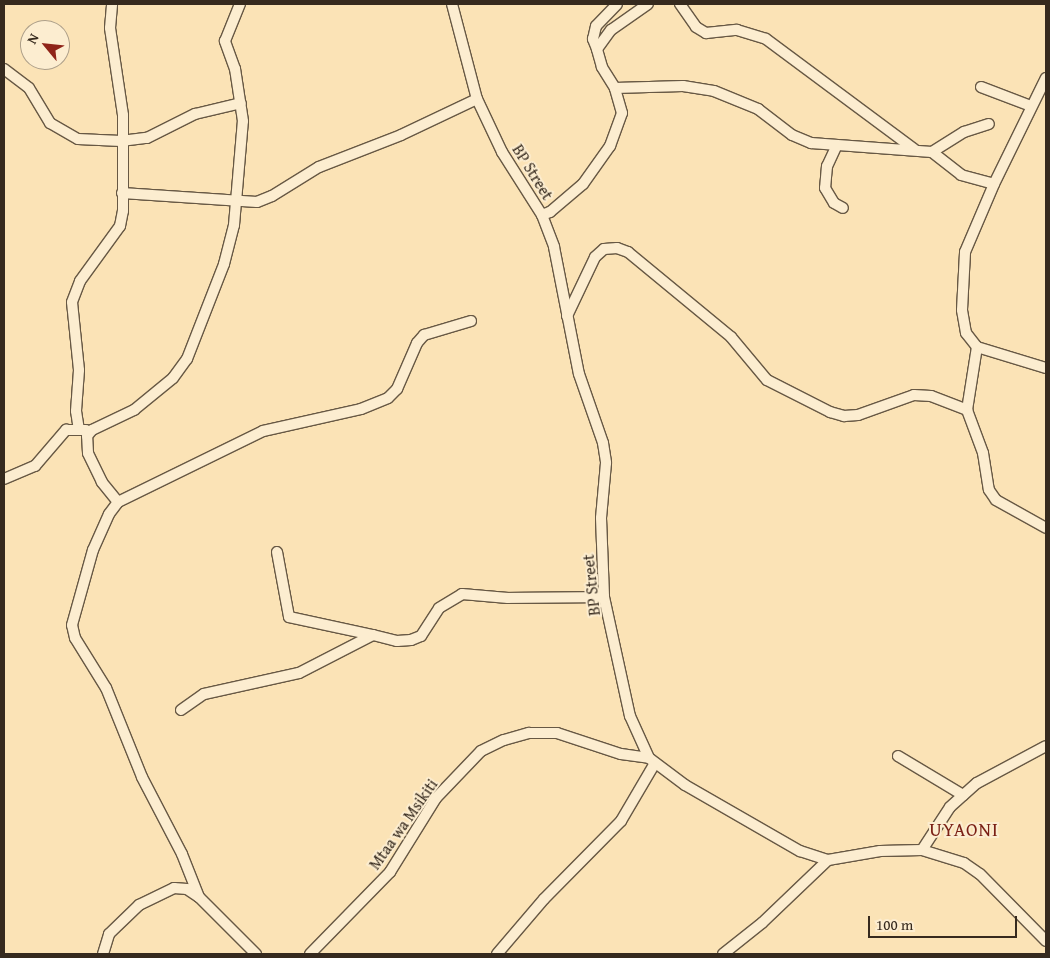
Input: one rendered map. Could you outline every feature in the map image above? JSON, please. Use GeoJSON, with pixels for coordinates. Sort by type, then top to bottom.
{"type":"FeatureCollection","features":[{"type":"Feature","properties":{"kind":"street"},"geometry":{"type":"LineString","coordinates":[[79,430],[76,411],[80,370],[72,302],[80,281],[120,226],[123,114],[110,28],[112,4]]}},
{"type":"Feature","properties":{"kind":"street"},"geometry":{"type":"LineString","coordinates":[[118,502],[102,482],[88,453],[87,436],[92,430],[134,410],[173,378],[187,359],[224,264],[237,202],[241,103],[235,69],[224,41],[240,4]]}},
{"type":"Feature","properties":{"kind":"street","name":"BP Street"},"geometry":{"type":"LineString","coordinates":[[452,4],[478,98],[506,161],[542,215],[554,247],[579,374],[604,443],[606,464],[601,518],[604,597],[630,716],[652,761],[685,785],[800,851],[828,860],[880,851],[922,850],[964,863],[980,874],[1046,941]]}},
{"type":"Feature","properties":{"kind":"street"},"geometry":{"type":"LineString","coordinates":[[542,215],[550,212],[583,184],[610,146],[622,112],[615,88],[602,68],[593,39],[596,26],[617,4]]}},
{"type":"Feature","properties":{"kind":"street"},"geometry":{"type":"LineString","coordinates":[[597,48],[611,30],[648,4]]}},
{"type":"Feature","properties":{"kind":"street"},"geometry":{"type":"LineString","coordinates":[[680,4],[696,27],[706,33],[737,30],[766,39],[915,150]]}},
{"type":"Feature","properties":{"kind":"street"},"geometry":{"type":"LineString","coordinates":[[4,69],[29,88],[50,123],[61,132],[78,139],[121,141],[147,138],[195,114],[241,103]]}},
{"type":"Feature","properties":{"kind":"street"},"geometry":{"type":"LineString","coordinates":[[1046,78],[1030,106],[965,252],[962,310],[966,333],[977,347],[1046,368]]}},
{"type":"Feature","properties":{"kind":"street"},"geometry":{"type":"LineString","coordinates":[[615,88],[683,86],[714,91],[758,109],[792,135],[811,143],[836,147],[932,152],[954,171],[994,184]]}},
{"type":"Feature","properties":{"kind":"street"},"geometry":{"type":"LineString","coordinates":[[981,87],[1030,106]]}},
{"type":"Feature","properties":{"kind":"street"},"geometry":{"type":"LineString","coordinates":[[122,193],[257,202],[272,196],[319,167],[401,135],[478,98]]}},
{"type":"Feature","properties":{"kind":"street"},"geometry":{"type":"LineString","coordinates":[[932,152],[964,132],[989,124]]}},
{"type":"Feature","properties":{"kind":"street"},"geometry":{"type":"LineString","coordinates":[[836,147],[827,166],[825,188],[834,203],[844,208]]}},
{"type":"Feature","properties":{"kind":"street"},"geometry":{"type":"LineString","coordinates":[[567,316],[594,257],[604,249],[617,248],[647,267],[731,336],[767,380],[830,412],[844,416],[858,415],[914,395],[932,396],[967,410]]}},
{"type":"Feature","properties":{"kind":"street"},"geometry":{"type":"LineString","coordinates":[[199,897],[182,854],[142,777],[106,688],[75,638],[72,625],[93,550],[109,514],[118,502],[263,430],[361,408],[388,398],[397,389],[417,343],[424,335],[471,321]]}},
{"type":"Feature","properties":{"kind":"street"},"geometry":{"type":"LineString","coordinates":[[977,347],[967,410],[983,453],[989,490],[996,500],[1046,528]]}},
{"type":"Feature","properties":{"kind":"street"},"geometry":{"type":"LineString","coordinates":[[4,480],[34,466],[66,430],[76,411]]}},
{"type":"Feature","properties":{"kind":"street"},"geometry":{"type":"LineString","coordinates":[[66,430],[92,430]]}},
{"type":"Feature","properties":{"kind":"street"},"geometry":{"type":"LineString","coordinates":[[277,552],[289,617],[397,641],[421,636],[440,608],[462,594],[508,598],[564,595],[604,597]]}},
{"type":"Feature","properties":{"kind":"street"},"geometry":{"type":"LineString","coordinates":[[181,710],[204,694],[299,673],[373,635]]}},
{"type":"Feature","properties":{"kind":"street","name":"Mtaa wa Msikiti"},"geometry":{"type":"LineString","coordinates":[[310,954],[390,872],[436,798],[481,751],[504,740],[529,733],[557,733],[621,754],[652,761]]}},
{"type":"Feature","properties":{"kind":"street"},"geometry":{"type":"LineString","coordinates":[[922,850],[950,807],[963,795],[996,771],[1046,746]]}},
{"type":"Feature","properties":{"kind":"street"},"geometry":{"type":"LineString","coordinates":[[898,756],[963,795]]}},
{"type":"Feature","properties":{"kind":"street"},"geometry":{"type":"LineString","coordinates":[[497,954],[562,880],[621,821],[652,761]]}},
{"type":"Feature","properties":{"kind":"street"},"geometry":{"type":"LineString","coordinates":[[723,954],[762,923],[828,860]]}},
{"type":"Feature","properties":{"kind":"street"},"geometry":{"type":"LineString","coordinates":[[103,954],[109,934],[139,905],[174,888],[186,889],[199,897],[256,954]]}},
{"type":"Feature","properties":{"kind":"district","name":"UYAONI"},"geometry":{"type":"Point","coordinates":[964,830]}}]}
